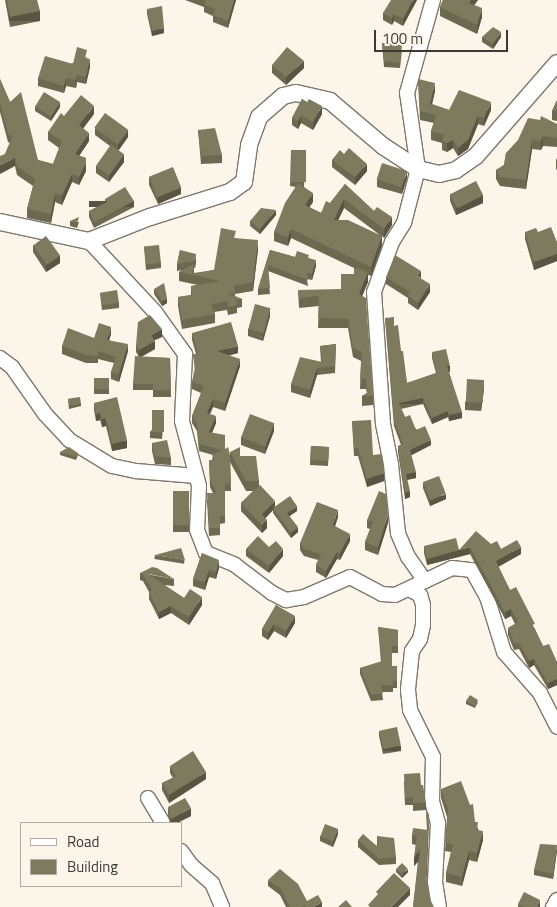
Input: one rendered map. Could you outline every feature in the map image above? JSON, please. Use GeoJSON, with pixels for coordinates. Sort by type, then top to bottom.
{"type":"FeatureCollection","features":[{"type":"Feature","properties":{"kind":"main road"},"geometry":{"type":"LineString","coordinates":[[0,222],[89,241],[240,187],[246,174],[253,129],[259,117],[283,96],[296,93],[330,101],[383,146],[418,169],[439,174],[466,166],[557,63]]}},
{"type":"Feature","properties":{"kind":"street"},"geometry":{"type":"LineString","coordinates":[[425,581],[408,557],[398,533],[391,464],[383,424],[374,292],[392,242],[404,223],[418,169],[407,93],[433,0]]}},
{"type":"Feature","properties":{"kind":"street"},"geometry":{"type":"LineString","coordinates":[[89,241],[160,318],[185,354],[182,421],[201,502],[197,530],[206,553],[235,565],[272,593],[286,600],[304,597],[350,577],[382,594],[395,595],[452,568],[472,570],[487,597],[497,636],[504,652],[540,693],[557,728]]}},
{"type":"Feature","properties":{"kind":"street"},"geometry":{"type":"LineString","coordinates":[[0,358],[12,367],[45,414],[69,440],[112,466],[136,471],[196,476]]}},
{"type":"Feature","properties":{"kind":"street"},"geometry":{"type":"LineString","coordinates":[[409,589],[420,595],[423,605],[423,625],[420,639],[412,651],[408,690],[410,710],[433,758],[432,801],[438,823],[436,882],[440,907]]}},
{"type":"Feature","properties":{"kind":"street"},"geometry":{"type":"LineString","coordinates":[[148,798],[162,822]]}},
{"type":"Feature","properties":{"kind":"street"},"geometry":{"type":"LineString","coordinates":[[182,852],[191,865],[212,883],[222,907]]}},
{"type":"Feature","properties":{"kind":"street"},"geometry":{"type":"LineString","coordinates":[[554,907],[557,900]]}},
{"type":"Feature","properties":{"kind":"building"},"geometry":{"type":"Polygon","coordinates":[[[7,0],[37,0],[40,11],[10,17],[7,0]]]}},
{"type":"Feature","properties":{"kind":"building"},"geometry":{"type":"Polygon","coordinates":[[[206,0],[234,0],[228,21],[213,15],[215,9],[204,5],[206,0]]]}},
{"type":"Feature","properties":{"kind":"building"},"geometry":{"type":"Polygon","coordinates":[[[391,0],[413,0],[403,19],[394,14],[392,18],[383,13],[391,0]]]}},
{"type":"Feature","properties":{"kind":"building"},"geometry":{"type":"Polygon","coordinates":[[[443,0],[471,0],[469,3],[482,8],[477,25],[440,7],[443,0]]]}},
{"type":"Feature","properties":{"kind":"building"},"geometry":{"type":"Polygon","coordinates":[[[162,6],[164,28],[152,31],[147,9],[162,6]]]}},
{"type":"Feature","properties":{"kind":"building"},"geometry":{"type":"Polygon","coordinates":[[[493,27],[501,32],[493,44],[482,37],[493,27]]]}},
{"type":"Feature","properties":{"kind":"building"},"geometry":{"type":"Polygon","coordinates":[[[382,43],[402,45],[400,63],[384,61],[382,43]]]}},
{"type":"Feature","properties":{"kind":"building"},"geometry":{"type":"Polygon","coordinates":[[[77,47],[87,50],[85,58],[90,59],[86,77],[77,75],[76,80],[66,78],[64,86],[38,78],[45,56],[73,64],[77,47]]]}},
{"type":"Feature","properties":{"kind":"building"},"geometry":{"type":"Polygon","coordinates":[[[287,47],[304,61],[286,77],[272,65],[287,47]]]}},
{"type":"Feature","properties":{"kind":"building"},"geometry":{"type":"Polygon","coordinates":[[[0,79],[10,102],[21,92],[38,160],[53,164],[62,141],[48,132],[61,113],[64,116],[81,95],[94,106],[79,125],[89,133],[75,154],[86,158],[86,163],[79,177],[72,174],[62,196],[55,193],[51,214],[27,209],[35,179],[17,166],[15,158],[0,165],[0,156],[5,154],[12,137],[8,134],[0,103],[0,79]]]}},
{"type":"Feature","properties":{"kind":"building"},"geometry":{"type":"Polygon","coordinates":[[[418,79],[435,83],[430,104],[449,110],[459,90],[491,102],[484,118],[478,116],[468,140],[458,148],[453,140],[447,143],[442,141],[444,135],[431,131],[436,115],[420,111],[418,79]]]}},
{"type":"Feature","properties":{"kind":"building"},"geometry":{"type":"Polygon","coordinates":[[[44,92],[60,102],[51,116],[35,106],[44,92]]]}},
{"type":"Feature","properties":{"kind":"building"},"geometry":{"type":"Polygon","coordinates":[[[302,99],[307,102],[309,99],[322,106],[313,122],[301,116],[298,121],[292,118],[302,99]]]}},
{"type":"Feature","properties":{"kind":"building"},"geometry":{"type":"Polygon","coordinates":[[[557,100],[557,111],[552,111],[557,100]]]}},
{"type":"Feature","properties":{"kind":"building"},"geometry":{"type":"Polygon","coordinates":[[[105,113],[128,130],[118,145],[94,128],[105,113]]]}},
{"type":"Feature","properties":{"kind":"building"},"geometry":{"type":"Polygon","coordinates":[[[541,116],[557,124],[557,138],[543,136],[541,141],[532,140],[526,180],[500,177],[496,170],[504,165],[506,153],[518,140],[528,118],[540,120],[541,116]]]}},
{"type":"Feature","properties":{"kind":"building"},"geometry":{"type":"Polygon","coordinates":[[[215,128],[222,155],[201,156],[198,130],[215,128]]]}},
{"type":"Feature","properties":{"kind":"building"},"geometry":{"type":"Polygon","coordinates":[[[111,145],[124,154],[109,175],[96,166],[111,145]]]}},
{"type":"Feature","properties":{"kind":"building"},"geometry":{"type":"Polygon","coordinates":[[[349,148],[367,164],[355,177],[332,160],[340,150],[344,154],[349,148]]]}},
{"type":"Feature","properties":{"kind":"building"},"geometry":{"type":"Polygon","coordinates":[[[291,150],[306,150],[306,182],[291,182],[291,150]]]}},
{"type":"Feature","properties":{"kind":"building"},"geometry":{"type":"Polygon","coordinates":[[[382,163],[407,171],[401,187],[377,179],[382,163]]]}},
{"type":"Feature","properties":{"kind":"building"},"geometry":{"type":"Polygon","coordinates":[[[173,167],[181,187],[157,197],[149,177],[173,167]]]}},
{"type":"Feature","properties":{"kind":"building"},"geometry":{"type":"Polygon","coordinates":[[[476,181],[483,195],[457,208],[450,194],[476,181]]]}},
{"type":"Feature","properties":{"kind":"building"},"geometry":{"type":"Polygon","coordinates":[[[298,183],[313,193],[305,205],[321,213],[326,201],[330,203],[345,184],[374,211],[377,207],[392,217],[384,229],[344,199],[334,220],[348,220],[382,236],[371,267],[291,229],[288,237],[274,232],[285,203],[298,183]]]}},
{"type":"Feature","properties":{"kind":"building"},"geometry":{"type":"Polygon","coordinates":[[[125,187],[134,201],[94,222],[89,211],[107,202],[105,199],[125,187]]]}},
{"type":"Feature","properties":{"kind":"building"},"geometry":{"type":"Polygon","coordinates":[[[261,208],[276,210],[260,229],[250,221],[261,208]]]}},
{"type":"Feature","properties":{"kind":"building"},"geometry":{"type":"Polygon","coordinates":[[[79,217],[77,223],[70,221],[79,217]]]}},
{"type":"Feature","properties":{"kind":"building"},"geometry":{"type":"Polygon","coordinates":[[[551,227],[557,242],[557,254],[534,262],[525,232],[536,228],[538,232],[551,227]]]}},
{"type":"Feature","properties":{"kind":"building"},"geometry":{"type":"Polygon","coordinates":[[[221,228],[236,231],[234,238],[258,240],[253,282],[234,286],[235,293],[227,294],[242,299],[236,300],[237,305],[228,307],[227,301],[211,304],[215,314],[182,320],[178,297],[192,295],[191,286],[220,281],[179,272],[194,264],[192,274],[214,270],[221,228]]]}},
{"type":"Feature","properties":{"kind":"building"},"geometry":{"type":"Polygon","coordinates":[[[46,236],[60,255],[47,265],[33,245],[46,236]]]}},
{"type":"Feature","properties":{"kind":"building"},"geometry":{"type":"Polygon","coordinates":[[[159,245],[161,263],[146,264],[144,247],[159,245]]]}},
{"type":"Feature","properties":{"kind":"building"},"geometry":{"type":"Polygon","coordinates":[[[180,250],[196,254],[195,261],[177,264],[180,250]]]}},
{"type":"Feature","properties":{"kind":"building"},"geometry":{"type":"Polygon","coordinates":[[[270,250],[295,257],[297,251],[309,255],[308,258],[316,260],[312,274],[307,273],[308,280],[268,265],[270,288],[258,289],[270,250]]]}},
{"type":"Feature","properties":{"kind":"building"},"geometry":{"type":"Polygon","coordinates":[[[395,255],[421,271],[417,276],[430,284],[418,303],[408,296],[410,292],[386,277],[395,255]]]}},
{"type":"Feature","properties":{"kind":"building"},"geometry":{"type":"Polygon","coordinates":[[[354,268],[368,272],[359,294],[366,298],[373,396],[362,396],[367,393],[366,379],[360,379],[362,352],[353,348],[348,319],[318,318],[319,296],[299,298],[298,290],[341,289],[341,274],[354,274],[354,268]]]}},
{"type":"Feature","properties":{"kind":"building"},"geometry":{"type":"Polygon","coordinates":[[[164,283],[167,298],[162,301],[154,289],[164,283]]]}},
{"type":"Feature","properties":{"kind":"building"},"geometry":{"type":"Polygon","coordinates":[[[117,290],[119,303],[102,305],[100,293],[117,290]]]}},
{"type":"Feature","properties":{"kind":"building"},"geometry":{"type":"Polygon","coordinates":[[[255,304],[270,308],[264,333],[248,329],[255,304]]]}},
{"type":"Feature","properties":{"kind":"building"},"geometry":{"type":"Polygon","coordinates":[[[150,315],[162,329],[151,335],[155,341],[139,350],[136,345],[138,322],[150,315]]]}},
{"type":"Feature","properties":{"kind":"building"},"geometry":{"type":"Polygon","coordinates":[[[394,317],[394,326],[398,325],[407,383],[437,373],[432,352],[446,349],[450,366],[447,366],[462,412],[449,415],[448,411],[432,418],[423,398],[399,403],[405,417],[410,415],[416,430],[425,426],[431,440],[410,450],[416,472],[406,474],[410,491],[405,493],[398,446],[403,444],[394,420],[385,318],[394,317]]]}},
{"type":"Feature","properties":{"kind":"building"},"geometry":{"type":"Polygon","coordinates":[[[231,322],[238,346],[217,351],[240,359],[225,403],[213,399],[207,413],[216,416],[209,432],[225,435],[225,449],[228,447],[230,455],[231,483],[225,484],[225,516],[220,516],[220,528],[209,528],[207,493],[217,493],[210,480],[209,460],[215,460],[212,455],[222,450],[199,444],[197,424],[192,416],[204,386],[192,382],[195,367],[193,354],[198,354],[192,333],[231,322]]]}},
{"type":"Feature","properties":{"kind":"building"},"geometry":{"type":"Polygon","coordinates":[[[99,323],[111,327],[107,340],[128,344],[119,374],[111,372],[116,357],[98,351],[98,356],[86,355],[62,346],[68,328],[94,338],[99,323]]]}},
{"type":"Feature","properties":{"kind":"building"},"geometry":{"type":"Polygon","coordinates":[[[336,344],[335,366],[317,368],[310,390],[291,384],[300,357],[322,362],[320,346],[336,344]]]}},
{"type":"Feature","properties":{"kind":"building"},"geometry":{"type":"Polygon","coordinates":[[[135,356],[170,358],[171,390],[153,390],[153,384],[133,384],[135,356]]]}},
{"type":"Feature","properties":{"kind":"building"},"geometry":{"type":"Polygon","coordinates":[[[94,378],[109,378],[109,389],[94,389],[94,378]]]}},
{"type":"Feature","properties":{"kind":"building"},"geometry":{"type":"Polygon","coordinates":[[[467,379],[484,380],[483,403],[466,402],[467,379]]]}},
{"type":"Feature","properties":{"kind":"building"},"geometry":{"type":"Polygon","coordinates":[[[80,397],[81,404],[69,406],[68,399],[80,397]]]}},
{"type":"Feature","properties":{"kind":"building"},"geometry":{"type":"Polygon","coordinates":[[[117,397],[127,440],[112,444],[106,418],[102,419],[100,413],[96,414],[94,403],[117,397]]]}},
{"type":"Feature","properties":{"kind":"building"},"geometry":{"type":"Polygon","coordinates":[[[152,410],[164,410],[164,432],[152,432],[152,410]]]}},
{"type":"Feature","properties":{"kind":"building"},"geometry":{"type":"Polygon","coordinates":[[[250,414],[274,423],[265,447],[241,437],[250,414]]]}},
{"type":"Feature","properties":{"kind":"building"},"geometry":{"type":"Polygon","coordinates":[[[371,420],[373,455],[382,454],[384,473],[367,479],[358,448],[354,448],[352,421],[371,420]]]}},
{"type":"Feature","properties":{"kind":"building"},"geometry":{"type":"Polygon","coordinates":[[[167,440],[171,458],[155,456],[152,443],[167,440]]]}},
{"type":"Feature","properties":{"kind":"building"},"geometry":{"type":"Polygon","coordinates":[[[311,446],[329,447],[328,461],[310,460],[311,446]]]}},
{"type":"Feature","properties":{"kind":"building"},"geometry":{"type":"Polygon","coordinates":[[[69,447],[78,453],[76,457],[60,452],[69,447]]]}},
{"type":"Feature","properties":{"kind":"building"},"geometry":{"type":"Polygon","coordinates":[[[240,447],[240,456],[256,456],[259,481],[246,481],[230,452],[240,447]]]}},
{"type":"Feature","properties":{"kind":"building"},"geometry":{"type":"Polygon","coordinates":[[[439,476],[446,494],[430,500],[423,482],[439,476]]]}},
{"type":"Feature","properties":{"kind":"building"},"geometry":{"type":"Polygon","coordinates":[[[260,485],[275,501],[262,514],[267,520],[262,525],[241,503],[260,485]]]}},
{"type":"Feature","properties":{"kind":"building"},"geometry":{"type":"Polygon","coordinates":[[[173,491],[189,491],[189,525],[173,525],[173,491]]]}},
{"type":"Feature","properties":{"kind":"building"},"geometry":{"type":"Polygon","coordinates":[[[379,491],[386,494],[388,515],[378,547],[365,542],[373,522],[367,520],[379,491]]]}},
{"type":"Feature","properties":{"kind":"building"},"geometry":{"type":"Polygon","coordinates":[[[290,496],[297,506],[287,513],[298,527],[291,533],[273,508],[290,496]]]}},
{"type":"Feature","properties":{"kind":"building"},"geometry":{"type":"Polygon","coordinates":[[[317,502],[338,510],[333,525],[350,534],[340,553],[337,552],[326,571],[316,565],[321,554],[304,549],[300,543],[317,502]]]}},
{"type":"Feature","properties":{"kind":"building"},"geometry":{"type":"Polygon","coordinates":[[[476,531],[491,544],[497,541],[501,549],[517,540],[521,547],[496,561],[510,590],[516,587],[535,624],[532,625],[543,646],[549,644],[557,662],[557,679],[548,683],[534,659],[529,661],[519,643],[514,643],[508,628],[518,622],[511,609],[505,612],[470,547],[427,559],[424,546],[456,538],[459,550],[476,531]]]}},
{"type":"Feature","properties":{"kind":"building"},"geometry":{"type":"Polygon","coordinates":[[[258,536],[269,547],[276,541],[283,549],[269,566],[246,549],[258,536]]]}},
{"type":"Feature","properties":{"kind":"building"},"geometry":{"type":"Polygon","coordinates":[[[181,548],[185,560],[155,555],[181,548]]]}},
{"type":"Feature","properties":{"kind":"building"},"geometry":{"type":"Polygon","coordinates":[[[202,553],[219,560],[216,572],[209,570],[205,582],[193,579],[202,553]]]}},
{"type":"Feature","properties":{"kind":"building"},"geometry":{"type":"Polygon","coordinates":[[[152,567],[157,568],[174,579],[148,574],[184,598],[190,589],[202,597],[189,617],[171,606],[159,612],[149,592],[152,590],[143,574],[140,573],[152,567]]]}},
{"type":"Feature","properties":{"kind":"building"},"geometry":{"type":"Polygon","coordinates":[[[276,605],[295,616],[286,631],[274,624],[268,633],[262,629],[276,605]]]}},
{"type":"Feature","properties":{"kind":"building"},"geometry":{"type":"Polygon","coordinates":[[[378,627],[398,630],[398,646],[392,646],[392,666],[397,666],[397,681],[393,681],[393,685],[381,685],[383,693],[371,695],[360,668],[382,661],[378,627]]]}},
{"type":"Feature","properties":{"kind":"building"},"geometry":{"type":"Polygon","coordinates":[[[470,695],[478,700],[475,706],[466,701],[470,695]]]}},
{"type":"Feature","properties":{"kind":"building"},"geometry":{"type":"Polygon","coordinates":[[[397,727],[401,746],[383,749],[379,731],[397,727]]]}},
{"type":"Feature","properties":{"kind":"building"},"geometry":{"type":"Polygon","coordinates":[[[193,751],[206,772],[169,795],[162,783],[176,776],[170,766],[193,751]]]}},
{"type":"Feature","properties":{"kind":"building"},"geometry":{"type":"Polygon","coordinates":[[[420,773],[426,803],[413,803],[413,797],[405,798],[404,774],[420,773]]]}},
{"type":"Feature","properties":{"kind":"building"},"geometry":{"type":"Polygon","coordinates":[[[461,781],[470,805],[473,804],[475,822],[478,822],[477,830],[483,831],[477,853],[469,851],[462,877],[446,873],[453,844],[445,843],[448,810],[441,789],[461,781]]]}},
{"type":"Feature","properties":{"kind":"building"},"geometry":{"type":"Polygon","coordinates":[[[185,798],[191,808],[171,819],[168,807],[185,798]]]}},
{"type":"Feature","properties":{"kind":"building"},"geometry":{"type":"Polygon","coordinates":[[[426,811],[429,814],[426,874],[430,899],[434,907],[413,907],[420,850],[414,857],[417,835],[412,835],[413,828],[428,830],[426,811]]]}},
{"type":"Feature","properties":{"kind":"building"},"geometry":{"type":"Polygon","coordinates":[[[325,824],[338,829],[333,841],[320,836],[325,824]]]}},
{"type":"Feature","properties":{"kind":"building"},"geometry":{"type":"Polygon","coordinates":[[[363,834],[378,847],[377,836],[394,838],[396,857],[379,859],[358,840],[363,834]]]}},
{"type":"Feature","properties":{"kind":"building"},"geometry":{"type":"Polygon","coordinates":[[[540,844],[557,845],[553,874],[534,870],[540,844]]]}},
{"type":"Feature","properties":{"kind":"building"},"geometry":{"type":"Polygon","coordinates":[[[402,863],[408,869],[402,874],[396,869],[402,863]]]}},
{"type":"Feature","properties":{"kind":"building"},"geometry":{"type":"Polygon","coordinates":[[[280,869],[298,884],[307,901],[318,895],[322,902],[314,907],[306,907],[305,905],[302,907],[290,907],[280,888],[268,880],[280,869]]]}},
{"type":"Feature","properties":{"kind":"building"},"geometry":{"type":"Polygon","coordinates":[[[394,873],[410,888],[391,907],[370,907],[368,905],[378,894],[376,892],[394,873]]]}},
{"type":"Feature","properties":{"kind":"building"},"geometry":{"type":"Polygon","coordinates":[[[524,892],[540,900],[537,907],[525,907],[518,904],[524,892]]]}},
{"type":"Feature","properties":{"kind":"building"},"geometry":{"type":"Polygon","coordinates":[[[346,900],[352,907],[338,907],[346,900]]]}}]}
